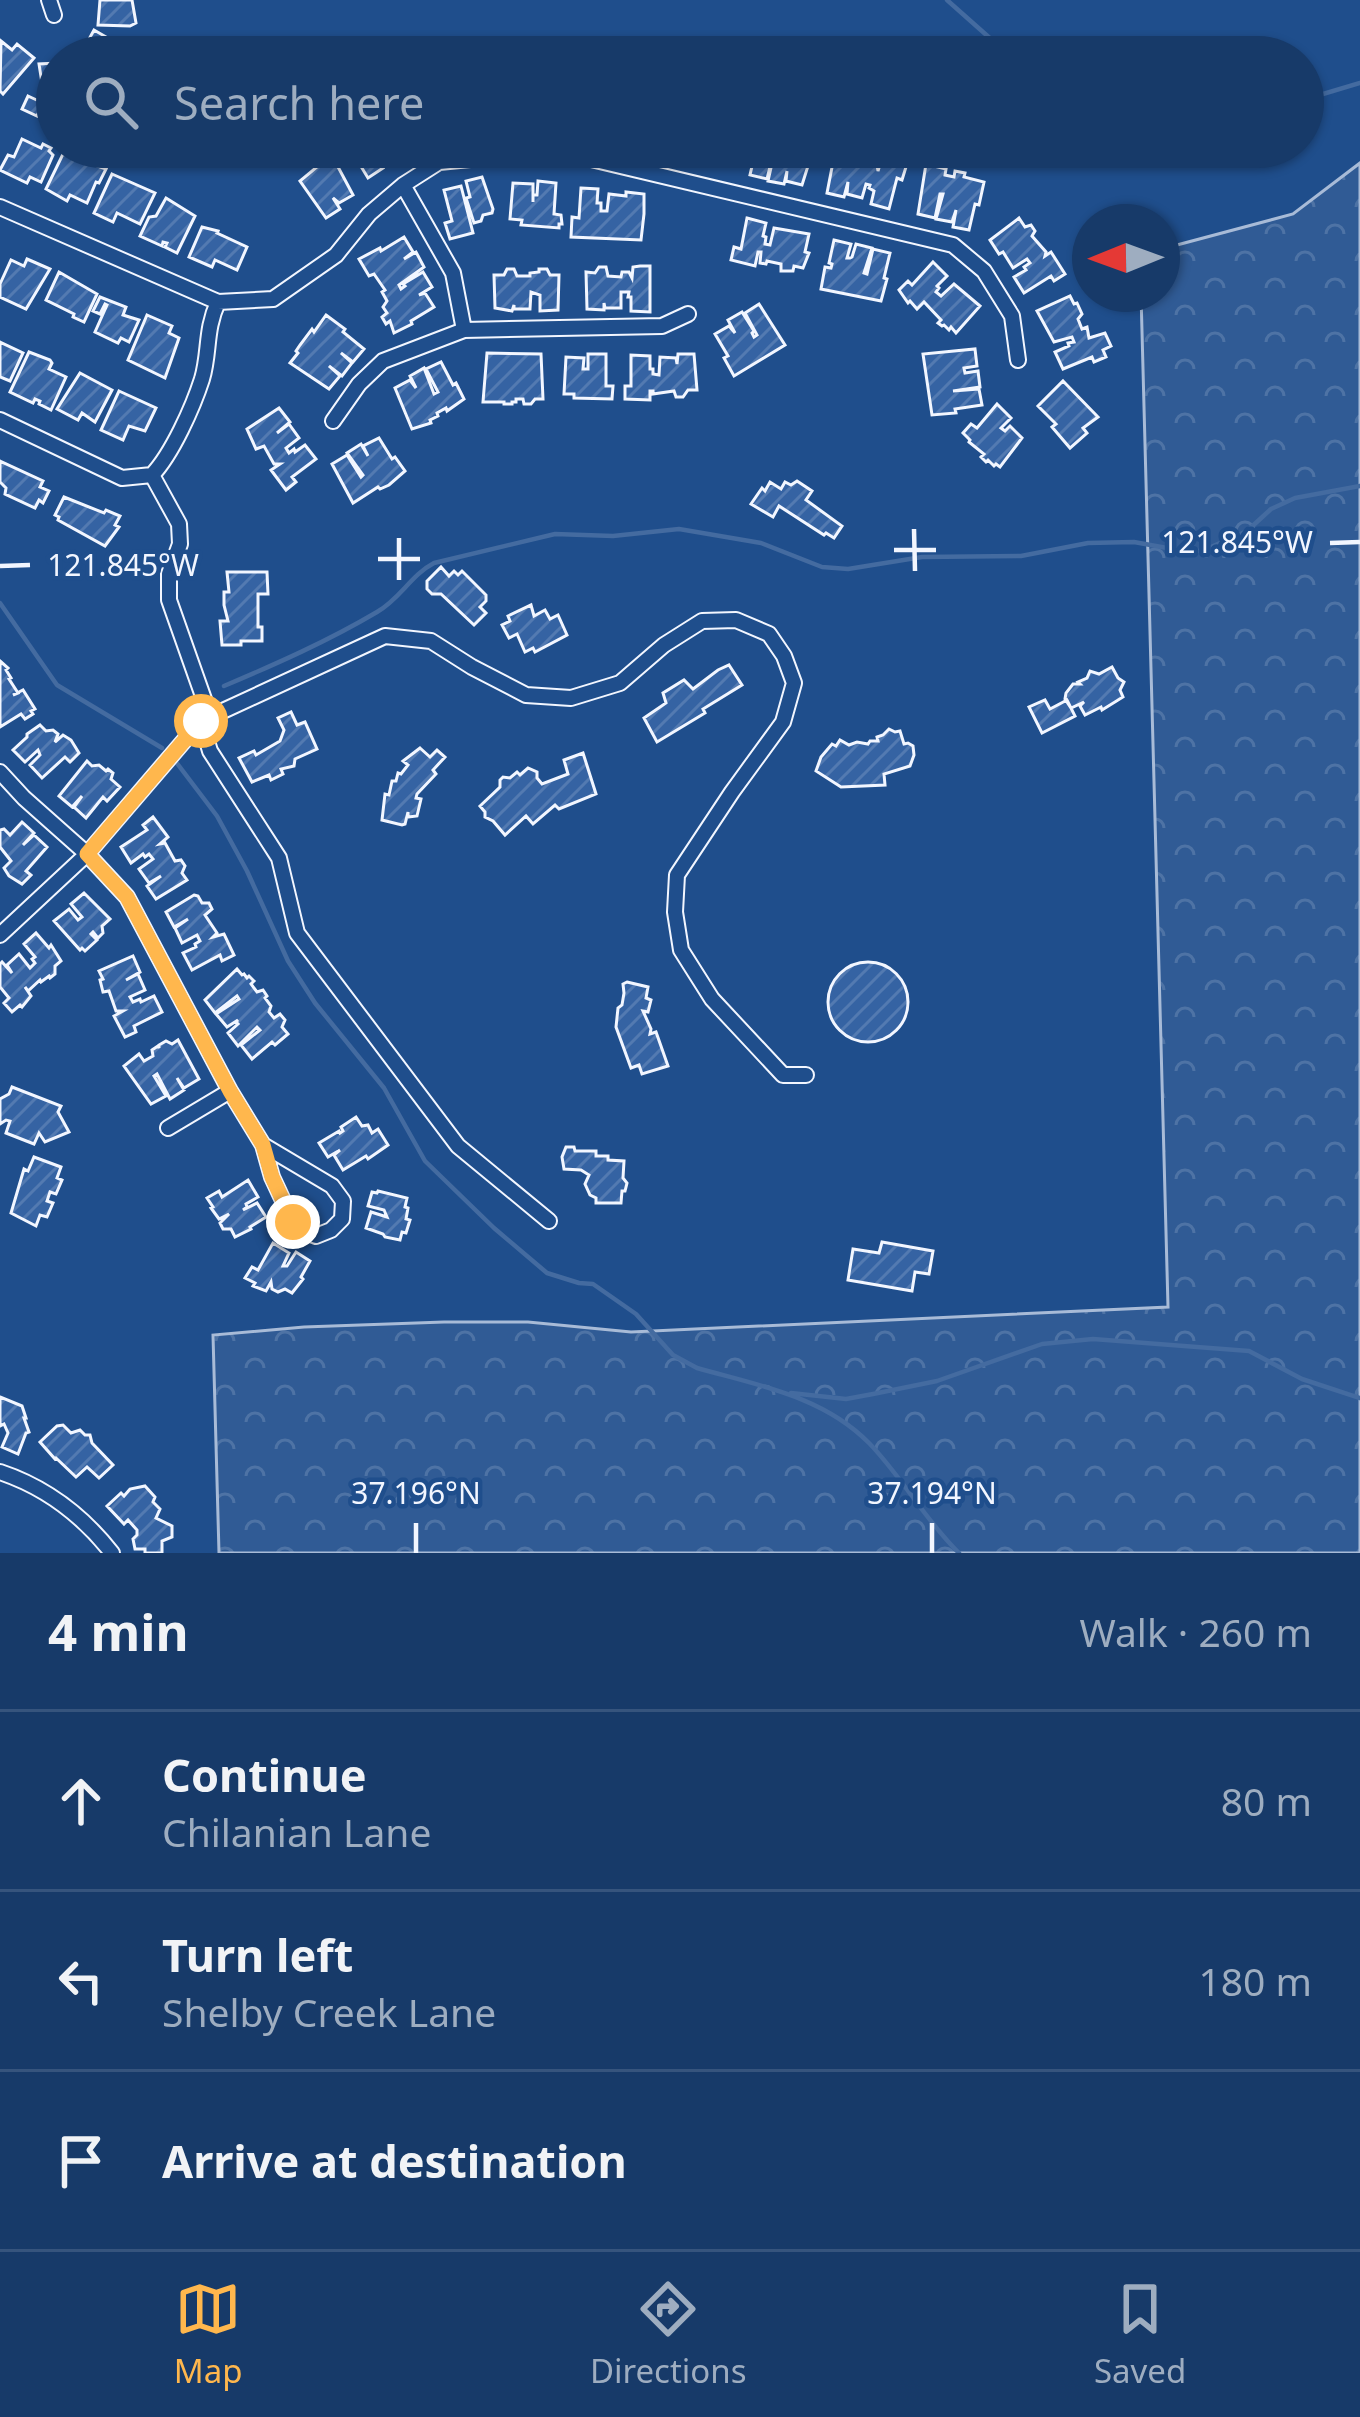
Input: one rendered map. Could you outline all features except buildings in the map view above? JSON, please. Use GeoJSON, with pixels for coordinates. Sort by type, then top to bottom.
{"type":"FeatureCollection","features":[{"type":"Feature","properties":{"kind":"street"},"geometry":{"type":"LineString","coordinates":[[0,207],[218,302],[273,298],[336,255],[369,214],[430,168]]}},
{"type":"Feature","properties":{"kind":"street"},"geometry":{"type":"LineString","coordinates":[[629,168],[953,245],[984,271],[1012,316],[1018,360]]}},
{"type":"Feature","properties":{"kind":"street"},"geometry":{"type":"LineString","coordinates":[[403,185],[453,274],[464,331]]}},
{"type":"Feature","properties":{"kind":"street"},"geometry":{"type":"LineString","coordinates":[[0,420],[122,478],[152,475],[166,460],[202,377],[209,320],[218,302]]}},
{"type":"Feature","properties":{"kind":"street"},"geometry":{"type":"LineString","coordinates":[[333,421],[359,384],[383,362],[464,331],[662,326],[688,314]]}},
{"type":"Feature","properties":{"kind":"street"},"geometry":{"type":"LineString","coordinates":[[152,475],[179,524],[180,544],[169,574],[169,600],[205,702],[201,721],[210,751],[279,858],[297,933],[458,1146],[548,1221]]}},
{"type":"Feature","properties":{"kind":"street"},"geometry":{"type":"LineString","coordinates":[[0,935],[87,854],[201,721],[385,636],[431,641],[526,695],[571,698],[620,683],[664,645],[702,621],[736,620],[769,634],[794,683],[783,722],[677,874],[675,912],[681,950],[712,999],[783,1076],[806,1075]]}},
{"type":"Feature","properties":{"kind":"street"},"geometry":{"type":"LineString","coordinates":[[0,772],[127,897],[263,1145],[293,1222],[316,1236],[331,1230],[342,1219],[343,1201],[332,1186],[263,1145]]}},
{"type":"Feature","properties":{"kind":"street"},"geometry":{"type":"LineString","coordinates":[[168,1127],[230,1091]]}},
{"type":"Feature","properties":{"kind":"street"},"geometry":{"type":"LineString","coordinates":[[0,1472],[23,1480],[68,1508],[112,1553]]}},
{"type":"Feature","properties":{"kind":"green space"},"geometry":{"type":"Polygon","coordinates":[[[1360,163],[1360,1553],[219,1553],[213,1335],[444,1322],[528,1322],[631,1332],[1168,1307],[1141,312],[1180,312],[1180,244],[1293,214],[1360,163]]]}},
{"type":"Feature","properties":{"kind":"waterway"},"geometry":{"type":"LineString","coordinates":[[947,0],[988,36]]}},
{"type":"Feature","properties":{"kind":"waterway"},"geometry":{"type":"LineString","coordinates":[[1324,94],[1360,83]]}},
{"type":"Feature","properties":{"kind":"waterway"},"geometry":{"type":"LineString","coordinates":[[224,686],[377,612],[434,563],[555,534],[613,536],[679,529],[761,543],[822,567],[848,569],[922,557],[1021,556],[1088,543],[1134,542],[1202,551],[1247,531],[1271,509],[1295,498],[1360,486]]}},
{"type":"Feature","properties":{"kind":"waterway"},"geometry":{"type":"LineString","coordinates":[[0,603],[57,685],[162,748]]}},
{"type":"Feature","properties":{"kind":"waterway"},"geometry":{"type":"LineString","coordinates":[[176,762],[217,816],[288,961],[315,1003],[384,1088],[425,1161],[547,1273],[593,1284],[636,1314],[673,1355],[697,1368],[810,1403],[851,1427],[881,1456],[959,1553]]}},
{"type":"Feature","properties":{"kind":"waterway"},"geometry":{"type":"LineString","coordinates":[[791,1393],[846,1399],[937,1381],[1042,1344],[1093,1339],[1249,1351],[1302,1379],[1360,1398]]}},
{"type":"Feature","properties":{"kind":"route"},"geometry":{"type":"LineString","coordinates":[[201,721],[87,854],[127,897],[263,1145],[293,1222]]}}]}
